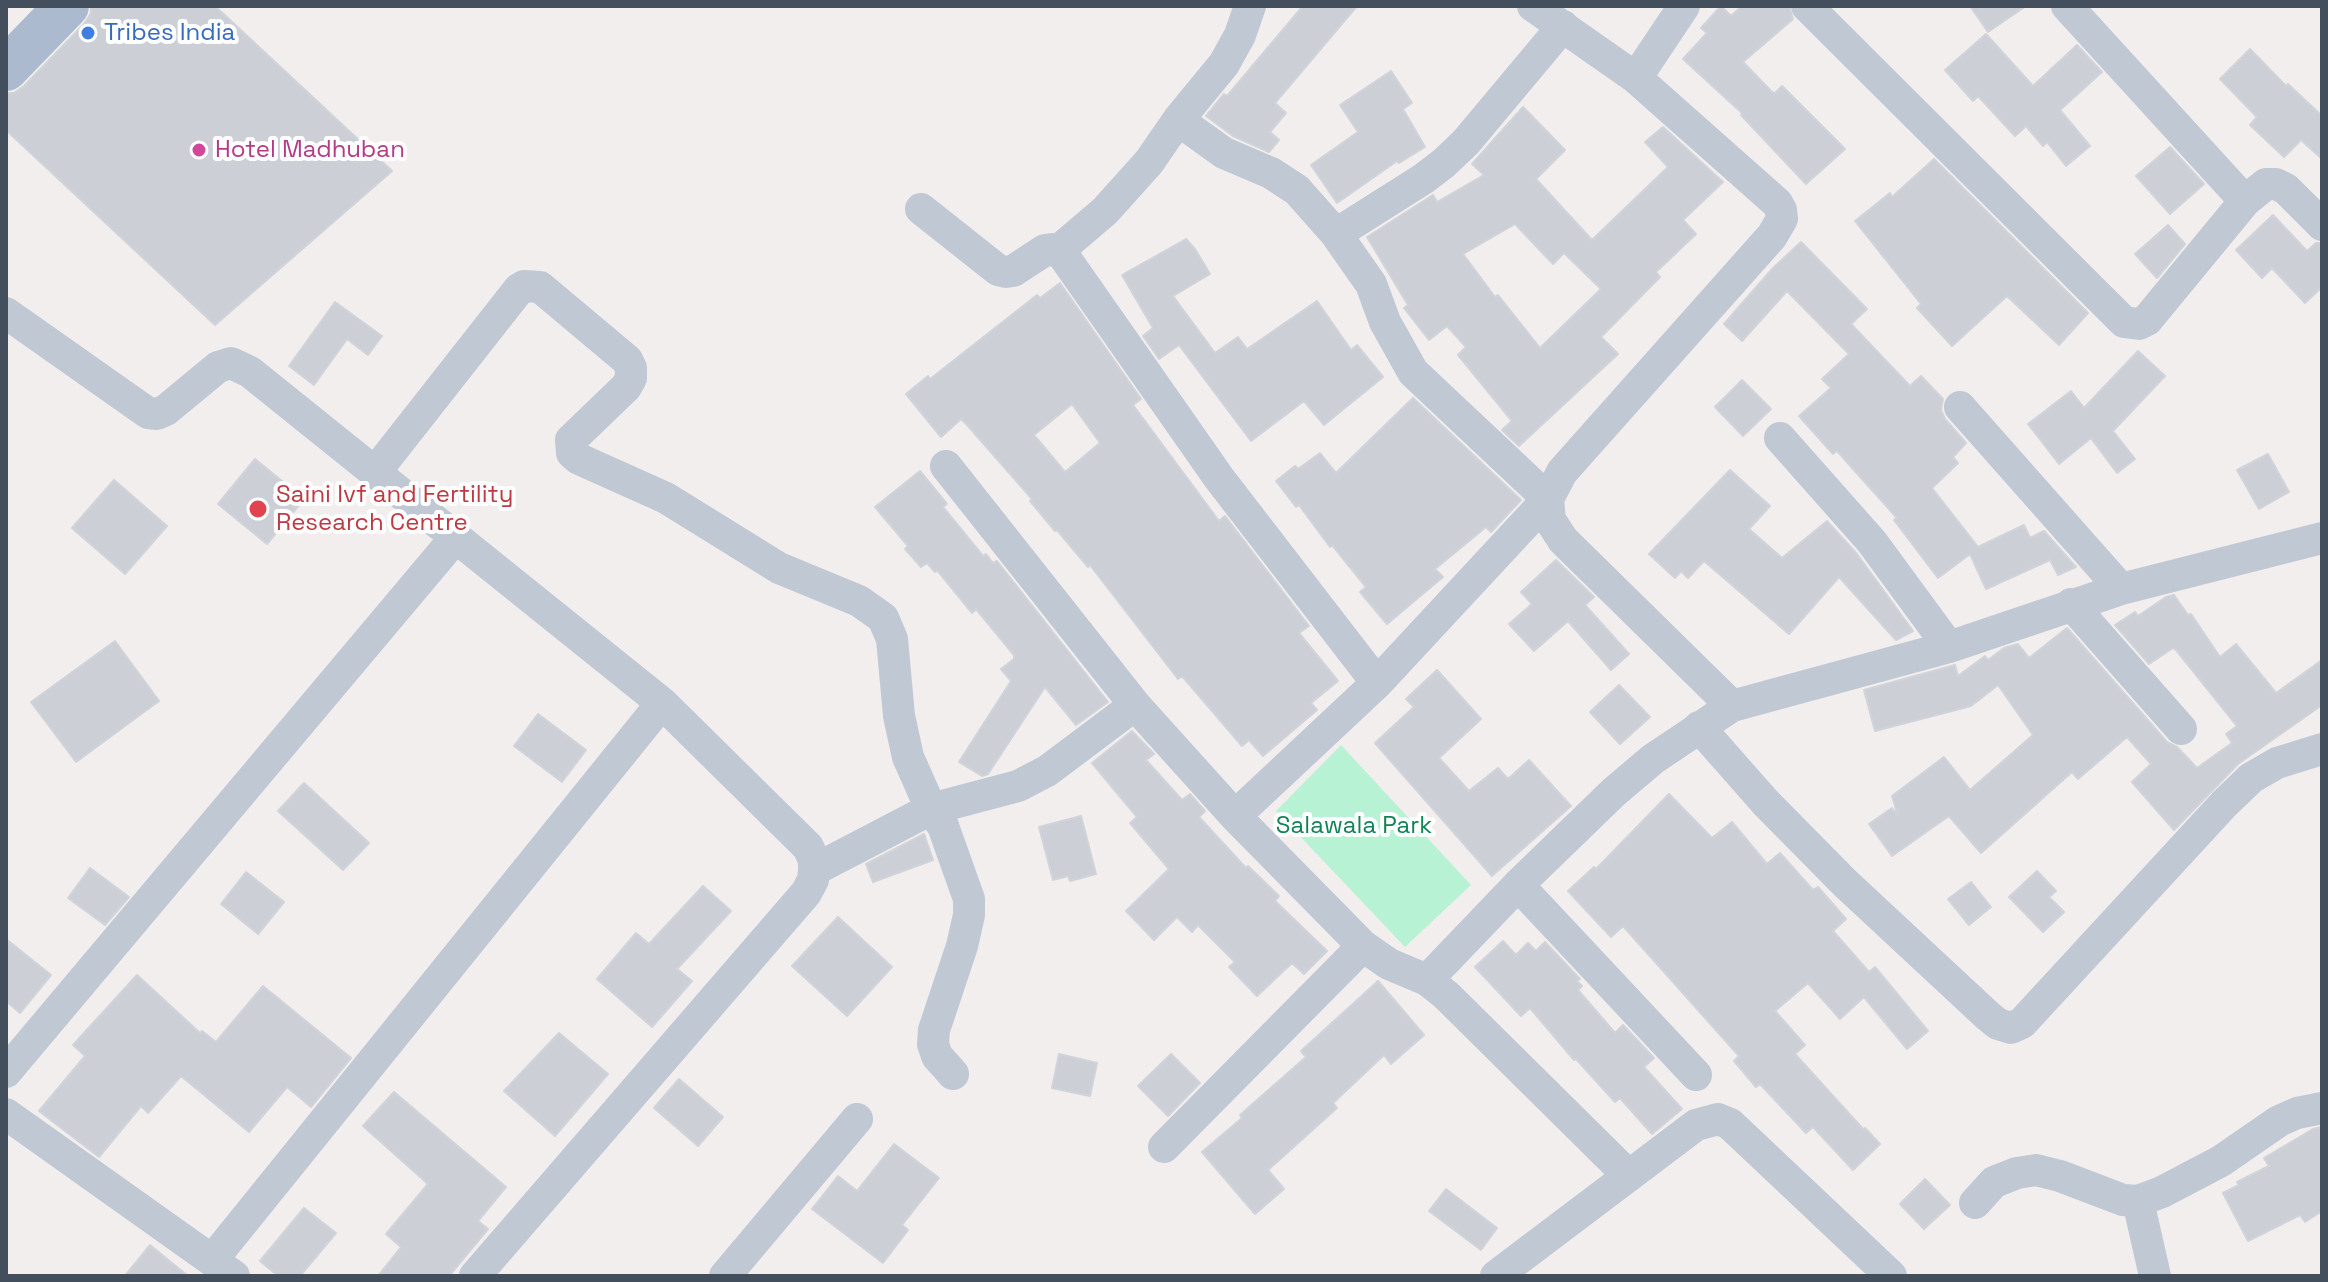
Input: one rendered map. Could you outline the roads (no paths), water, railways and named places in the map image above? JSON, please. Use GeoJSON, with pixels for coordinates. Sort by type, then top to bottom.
{"type":"FeatureCollection","features":[{"type":"Feature","properties":{"kind":"main road"},"geometry":{"type":"LineString","coordinates":[[6,36],[34,6]]}},
{"type":"Feature","properties":{"kind":"main road"},"geometry":{"type":"LineString","coordinates":[[6,69],[67,6]]}},
{"type":"Feature","properties":{"kind":"street"},"geometry":{"type":"LineString","coordinates":[[1058,251],[1132,183],[1224,64],[1240,35],[1250,6]]}},
{"type":"Feature","properties":{"kind":"street"},"geometry":{"type":"LineString","coordinates":[[1235,816],[1377,683],[1548,499],[1562,472],[1772,236],[1782,219],[1777,203],[1636,78],[1533,6]]}},
{"type":"Feature","properties":{"kind":"street"},"geometry":{"type":"LineString","coordinates":[[1636,78],[1684,6]]}},
{"type":"Feature","properties":{"kind":"street"},"geometry":{"type":"LineString","coordinates":[[1807,6],[2124,322],[2139,324],[2147,320],[2245,201],[2266,184],[2276,184],[2286,189],[2322,225]]}},
{"type":"Feature","properties":{"kind":"street"},"geometry":{"type":"LineString","coordinates":[[2067,6],[2245,201]]}},
{"type":"Feature","properties":{"kind":"street"},"geometry":{"type":"LineString","coordinates":[[1336,234],[1444,163],[1466,142],[1563,26]]}},
{"type":"Feature","properties":{"kind":"street"},"geometry":{"type":"LineString","coordinates":[[1178,120],[1224,153],[1283,179],[1297,190],[1336,234],[1371,284],[1385,322],[1413,372],[1548,499],[1550,520],[1563,540],[1732,706]]}},
{"type":"Feature","properties":{"kind":"street"},"geometry":{"type":"LineString","coordinates":[[921,209],[998,270],[1013,271],[1045,250],[1058,251],[1067,260],[1219,478],[1377,683]]}},
{"type":"Feature","properties":{"kind":"street"},"geometry":{"type":"LineString","coordinates":[[376,471],[519,289],[524,286],[540,287],[627,360],[631,368],[631,378],[626,387],[571,440],[572,453],[666,498],[779,568],[859,601],[883,618],[892,639],[905,747],[931,809],[943,826],[969,899],[962,946],[934,1030],[933,1044],[937,1056],[953,1074]]}},
{"type":"Feature","properties":{"kind":"street"},"geometry":{"type":"LineString","coordinates":[[6,313],[148,413],[157,414],[166,410],[218,367],[231,363],[241,366],[662,703],[808,847],[814,860],[814,870],[806,893],[475,1276]]}},
{"type":"Feature","properties":{"kind":"street"},"geometry":{"type":"LineString","coordinates":[[1960,407],[2121,589]]}},
{"type":"Feature","properties":{"kind":"street"},"geometry":{"type":"LineString","coordinates":[[1780,438],[1872,542],[1949,647]]}},
{"type":"Feature","properties":{"kind":"street"},"geometry":{"type":"LineString","coordinates":[[946,466],[1135,705],[1235,816],[1363,946],[1398,969],[1427,980],[1446,995],[1628,1175]]}},
{"type":"Feature","properties":{"kind":"street"},"geometry":{"type":"LineString","coordinates":[[6,1072],[456,537]]}},
{"type":"Feature","properties":{"kind":"street"},"geometry":{"type":"LineString","coordinates":[[1427,980],[1518,885],[1614,792],[1653,759],[1732,706],[1949,647],[2121,589],[2322,538]]}},
{"type":"Feature","properties":{"kind":"street"},"geometry":{"type":"LineString","coordinates":[[2071,604],[2181,729]]}},
{"type":"Feature","properties":{"kind":"street"},"geometry":{"type":"LineString","coordinates":[[6,1114],[223,1268],[662,703]]}},
{"type":"Feature","properties":{"kind":"street"},"geometry":{"type":"LineString","coordinates":[[814,870],[931,809],[1018,786],[1033,779],[1135,705]]}},
{"type":"Feature","properties":{"kind":"street"},"geometry":{"type":"LineString","coordinates":[[1699,727],[1766,803],[1845,883],[1988,1016],[1998,1024],[2011,1028],[2022,1023],[2251,778],[2277,763],[2322,749]]}},
{"type":"Feature","properties":{"kind":"street"},"geometry":{"type":"LineString","coordinates":[[1518,885],[1696,1075]]}},
{"type":"Feature","properties":{"kind":"street"},"geometry":{"type":"LineString","coordinates":[[1164,1147],[1363,946]]}},
{"type":"Feature","properties":{"kind":"street"},"geometry":{"type":"LineString","coordinates":[[1975,1203],[1994,1182],[2036,1170],[2123,1200],[2138,1201],[2221,1161],[2279,1121],[2297,1113],[2322,1108]]}},
{"type":"Feature","properties":{"kind":"street"},"geometry":{"type":"LineString","coordinates":[[725,1276],[857,1119]]}},
{"type":"Feature","properties":{"kind":"street"},"geometry":{"type":"LineString","coordinates":[[1496,1276],[1696,1125],[1718,1119],[1730,1124],[1891,1276]]}},
{"type":"Feature","properties":{"kind":"street"},"geometry":{"type":"LineString","coordinates":[[2138,1201],[2155,1276]]}},
{"type":"Feature","properties":{"kind":"place","name":"Tribes India"},"geometry":{"type":"Point","coordinates":[88,33]}},
{"type":"Feature","properties":{"kind":"place","name":"Hotel Madhuban"},"geometry":{"type":"Point","coordinates":[199,150]}},
{"type":"Feature","properties":{"kind":"place","name":"Saini Ivf and Fertility Research Centre"},"geometry":{"type":"Point","coordinates":[258,509]}},
{"type":"Feature","properties":{"kind":"park label","name":"Salawala Park"},"geometry":{"type":"Point","coordinates":[1354,826]}}]}
